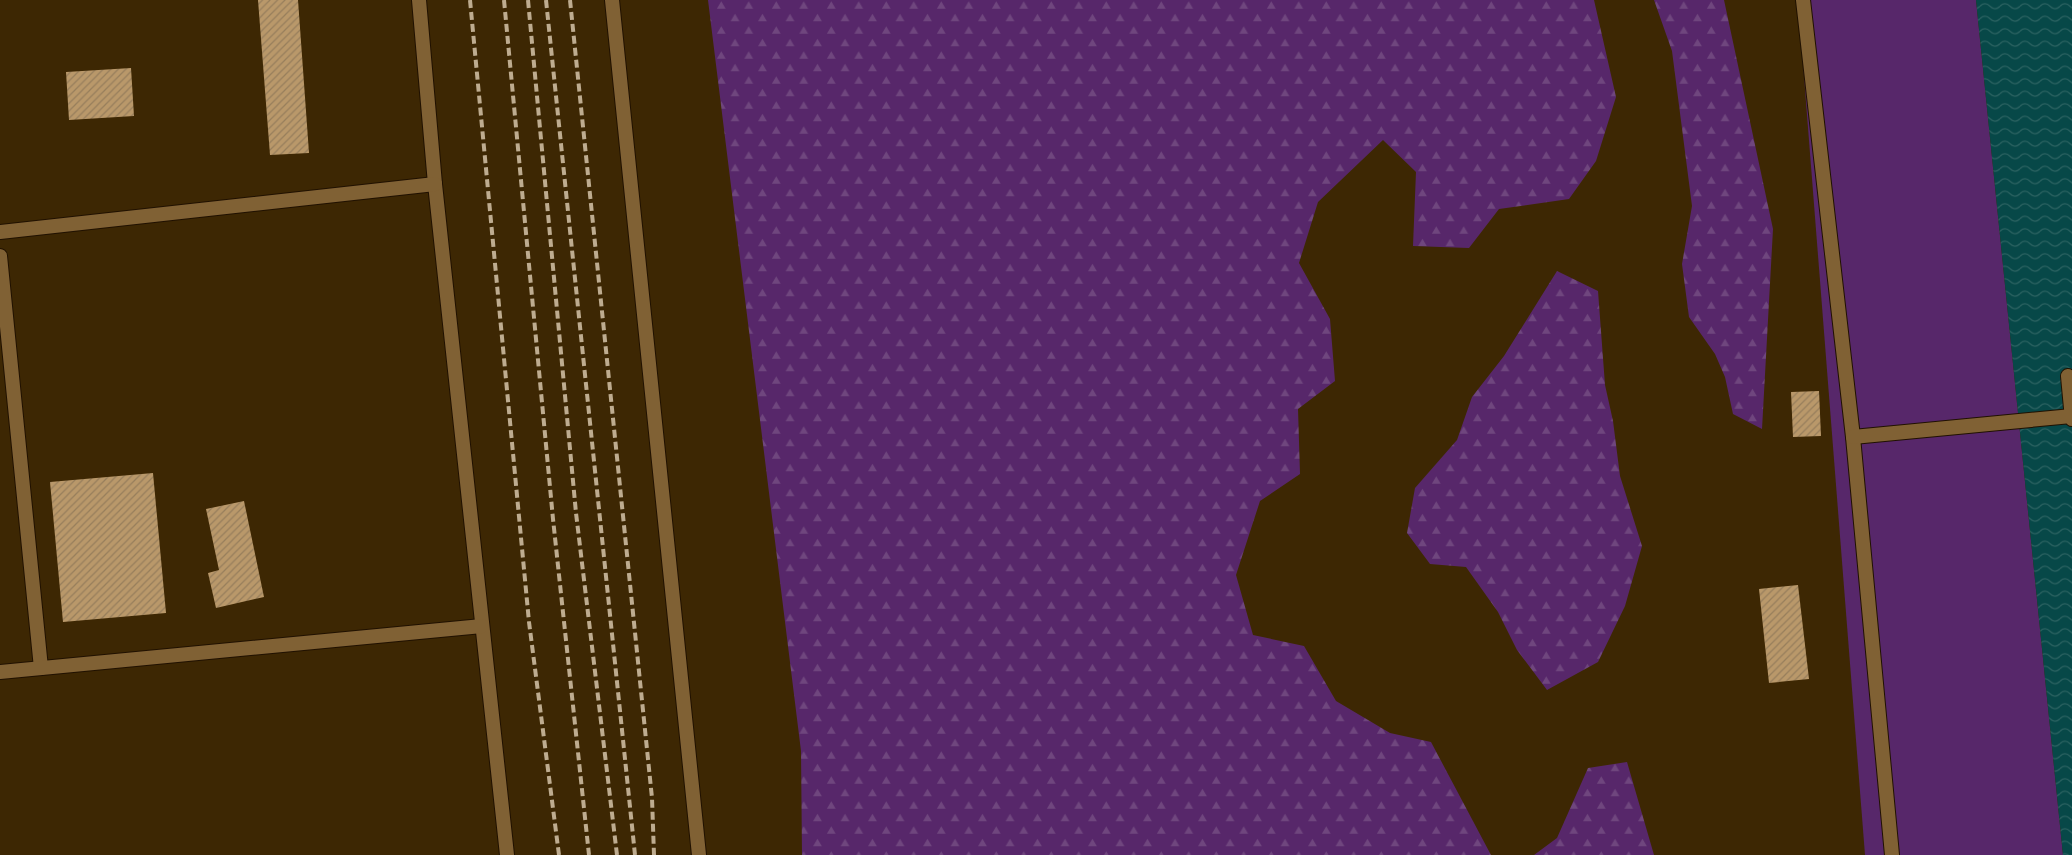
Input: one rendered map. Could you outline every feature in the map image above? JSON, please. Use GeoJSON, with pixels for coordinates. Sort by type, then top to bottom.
{"type":"FeatureCollection","features":[{"type":"Feature","properties":{"kind":"lane"},"geometry":{"type":"LineString","coordinates":[[418,0],[435,184],[507,855]]}},
{"type":"Feature","properties":{"kind":"lane"},"geometry":{"type":"LineString","coordinates":[[612,0],[699,855]]}},
{"type":"Feature","properties":{"kind":"lane"},"geometry":{"type":"LineString","coordinates":[[1803,0],[1853,437],[1892,855]]}},
{"type":"Feature","properties":{"kind":"lane"},"geometry":{"type":"LineString","coordinates":[[0,232],[435,184]]}},
{"type":"Feature","properties":{"kind":"lane"},"geometry":{"type":"LineString","coordinates":[[0,256],[41,668]]}},
{"type":"Feature","properties":{"kind":"lane"},"geometry":{"type":"LineString","coordinates":[[1853,437],[2072,418],[2068,376]]}},
{"type":"Feature","properties":{"kind":"lane"},"geometry":{"type":"LineString","coordinates":[[0,672],[482,626]]}},
{"type":"Feature","properties":{"kind":"green space"},"geometry":{"type":"Polygon","coordinates":[[[708,0],[1594,0],[1616,97],[1596,161],[1569,199],[1499,209],[1469,248],[1413,246],[1416,172],[1383,140],[1318,202],[1299,263],[1330,319],[1335,381],[1298,409],[1300,474],[1260,501],[1236,575],[1253,635],[1304,646],[1336,701],[1390,733],[1431,742],[1491,855],[802,855],[801,751],[708,0]]]}},
{"type":"Feature","properties":{"kind":"green space"},"geometry":{"type":"Polygon","coordinates":[[[1654,0],[1724,0],[1773,229],[1762,429],[1733,414],[1725,377],[1715,354],[1689,317],[1682,264],[1692,206],[1672,51],[1654,0]]]}},
{"type":"Feature","properties":{"kind":"green space"},"geometry":{"type":"Polygon","coordinates":[[[1798,0],[1976,0],[2063,855],[1865,855],[1798,0]]]}},
{"type":"Feature","properties":{"kind":"green space"},"geometry":{"type":"Polygon","coordinates":[[[1557,271],[1598,291],[1605,385],[1613,421],[1620,476],[1642,546],[1625,606],[1598,662],[1547,690],[1517,650],[1498,612],[1466,567],[1430,564],[1407,533],[1415,488],[1457,440],[1472,397],[1504,356],[1557,271]]]}},
{"type":"Feature","properties":{"kind":"green space"},"geometry":{"type":"Polygon","coordinates":[[[1627,762],[1654,855],[1534,855],[1557,838],[1588,768],[1627,762]]]}},
{"type":"Feature","properties":{"kind":"water"},"geometry":{"type":"Polygon","coordinates":[[[1976,0],[2072,0],[2072,855],[2063,855],[1976,0]]]}},
{"type":"Feature","properties":{"kind":"building"},"geometry":{"type":"Polygon","coordinates":[[[258,0],[298,0],[309,153],[270,155],[258,0]]]}},
{"type":"Feature","properties":{"kind":"building"},"geometry":{"type":"Polygon","coordinates":[[[131,68],[134,116],[69,120],[66,72],[131,68]]]}},
{"type":"Feature","properties":{"kind":"building"},"geometry":{"type":"Polygon","coordinates":[[[1819,391],[1821,436],[1793,437],[1791,392],[1819,391]]]}},
{"type":"Feature","properties":{"kind":"building"},"geometry":{"type":"Polygon","coordinates":[[[153,473],[166,613],[63,622],[50,482],[153,473]]]}},
{"type":"Feature","properties":{"kind":"building"},"geometry":{"type":"Polygon","coordinates":[[[244,501],[264,597],[216,608],[208,573],[219,570],[206,509],[244,501]]]}},
{"type":"Feature","properties":{"kind":"building"},"geometry":{"type":"Polygon","coordinates":[[[1798,585],[1809,679],[1769,683],[1759,589],[1798,585]]]}},
{"type":"Feature","properties":{"kind":"railway"},"geometry":{"type":"LineString","coordinates":[[470,0],[529,622],[559,855]]}},
{"type":"Feature","properties":{"kind":"railway"},"geometry":{"type":"LineString","coordinates":[[504,0],[553,519],[589,855]]}},
{"type":"Feature","properties":{"kind":"railway"},"geometry":{"type":"LineString","coordinates":[[528,0],[576,513],[617,855]]}},
{"type":"Feature","properties":{"kind":"railway"},"geometry":{"type":"LineString","coordinates":[[546,0],[635,855]]}},
{"type":"Feature","properties":{"kind":"railway"},"geometry":{"type":"LineString","coordinates":[[570,0],[652,798],[654,855]]}}]}
